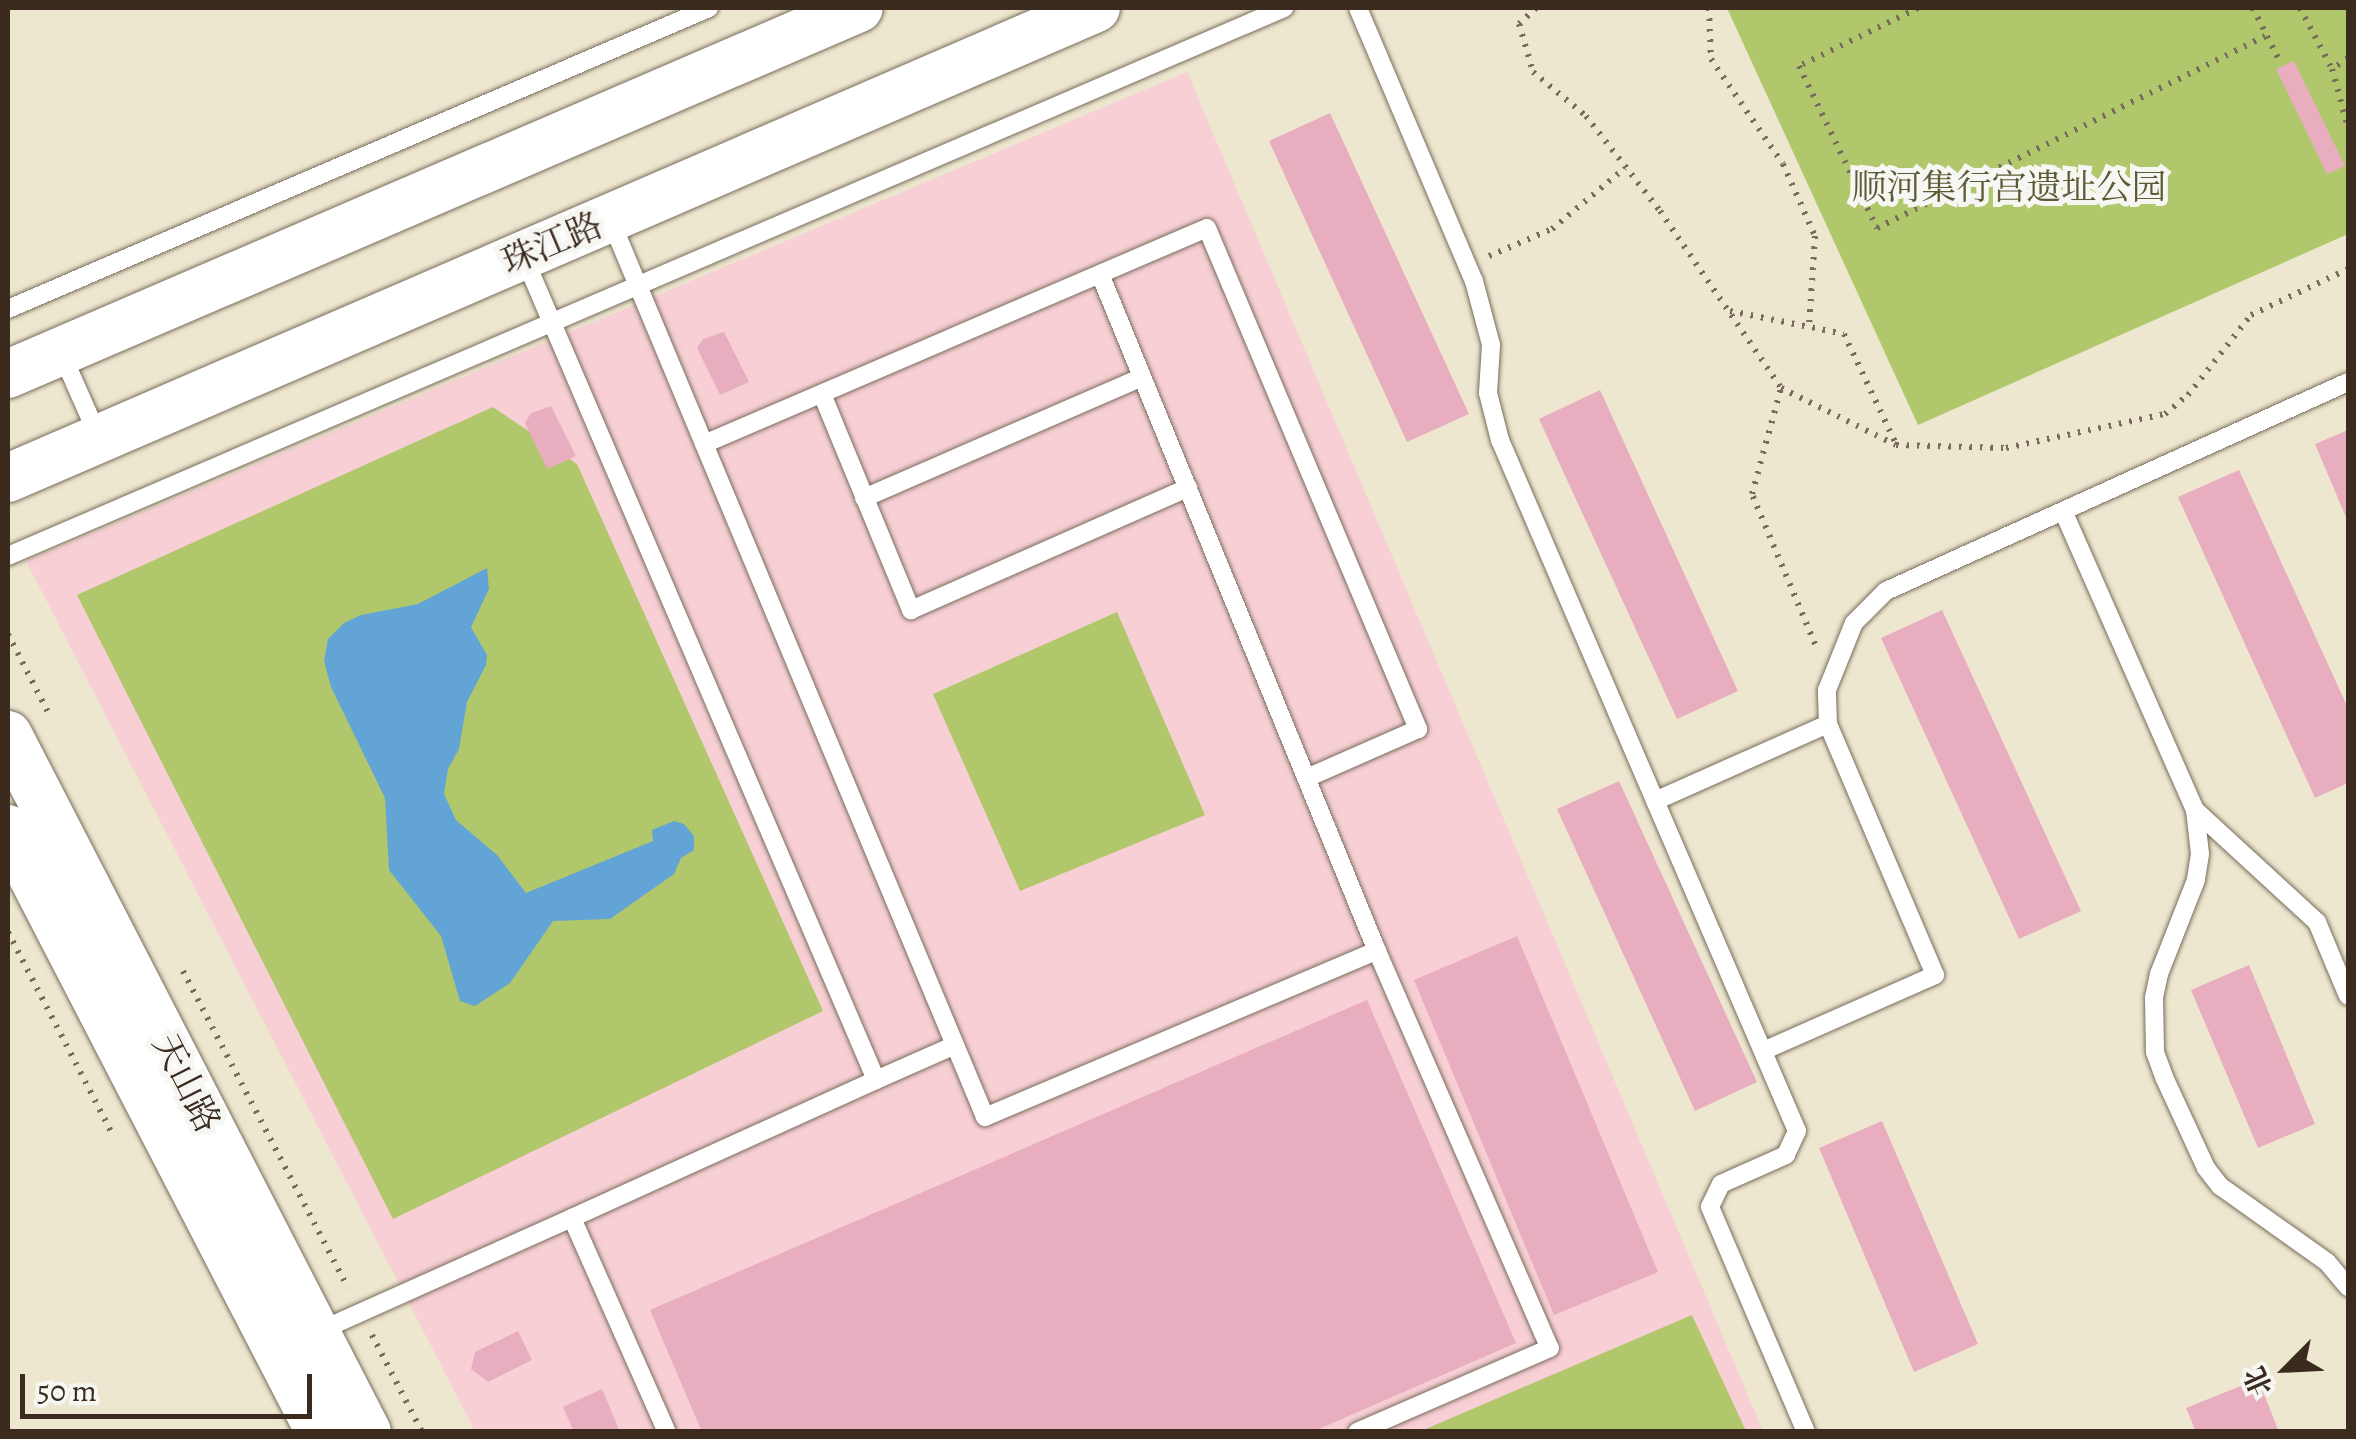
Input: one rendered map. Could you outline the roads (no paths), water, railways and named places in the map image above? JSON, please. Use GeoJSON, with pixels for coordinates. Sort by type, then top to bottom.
{"type":"FeatureCollection","features":[{"type":"Feature","properties":{"kind":"street"},"geometry":{"type":"LineString","coordinates":[[8,374],[859,8]]}},
{"type":"Feature","properties":{"kind":"street","name":"珠江路"},"geometry":{"type":"LineString","coordinates":[[8,478],[1096,8]]}},
{"type":"Feature","properties":{"kind":"street","name":"天山路"},"geometry":{"type":"LineString","coordinates":[[8,735],[367,1432]]}},
{"type":"Feature","properties":{"kind":"street","name":"天山路"},"geometry":{"type":"LineString","coordinates":[[8,829],[320,1432]]}},
{"type":"Feature","properties":{"kind":"lane"},"geometry":{"type":"LineString","coordinates":[[8,309],[709,8]]}},
{"type":"Feature","properties":{"kind":"lane"},"geometry":{"type":"LineString","coordinates":[[8,556],[1284,8]]}},
{"type":"Feature","properties":{"kind":"lane"},"geometry":{"type":"LineString","coordinates":[[1358,8],[1468,266],[1491,346],[1488,393],[1500,440],[1797,1131],[1786,1155],[1721,1184],[1710,1206],[1806,1432]]}},
{"type":"Feature","properties":{"kind":"lane"},"geometry":{"type":"LineString","coordinates":[[610,218],[986,1117],[1377,951]]}},
{"type":"Feature","properties":{"kind":"lane"},"geometry":{"type":"LineString","coordinates":[[704,444],[1207,228],[1418,729],[1307,778]]}},
{"type":"Feature","properties":{"kind":"lane"},"geometry":{"type":"LineString","coordinates":[[523,255],[876,1080]]}},
{"type":"Feature","properties":{"kind":"lane"},"geometry":{"type":"LineString","coordinates":[[1100,274],[1377,951],[1550,1348],[1357,1432]]}},
{"type":"Feature","properties":{"kind":"lane"},"geometry":{"type":"LineString","coordinates":[[60,352],[99,438]]}},
{"type":"Feature","properties":{"kind":"lane"},"geometry":{"type":"LineString","coordinates":[[864,498],[1142,377]]}},
{"type":"Feature","properties":{"kind":"lane"},"geometry":{"type":"LineString","coordinates":[[1763,1051],[1935,975],[1828,724],[1830,679],[1854,623],[1886,591],[2348,382]]}},
{"type":"Feature","properties":{"kind":"lane"},"geometry":{"type":"LineString","coordinates":[[822,394],[911,610],[1188,488]]}},
{"type":"Feature","properties":{"kind":"lane"},"geometry":{"type":"LineString","coordinates":[[2064,513],[2195,810],[2200,854],[2196,880],[2159,974],[2154,998],[2160,1065],[2206,1168],[2220,1186],[2327,1262],[2348,1287]]}},
{"type":"Feature","properties":{"kind":"lane"},"geometry":{"type":"LineString","coordinates":[[1655,801],[1828,724]]}},
{"type":"Feature","properties":{"kind":"lane"},"geometry":{"type":"LineString","coordinates":[[2195,810],[2317,922],[2348,996]]}},
{"type":"Feature","properties":{"kind":"lane"},"geometry":{"type":"LineString","coordinates":[[316,1332],[956,1045]]}},
{"type":"Feature","properties":{"kind":"lane"},"geometry":{"type":"LineString","coordinates":[[572,1218],[667,1432]]}},
{"type":"Feature","properties":{"kind":"water"},"geometry":{"type":"Polygon","coordinates":[[[487,568],[489,589],[471,627],[487,655],[486,665],[467,702],[459,749],[448,769],[444,794],[456,820],[497,855],[526,893],[653,841],[652,830],[674,821],[684,824],[694,836],[694,850],[681,858],[674,874],[610,919],[553,921],[510,983],[475,1006],[460,1001],[441,936],[389,870],[385,798],[331,687],[324,661],[328,639],[344,623],[361,615],[418,604],[487,568]]]}},
{"type":"Feature","properties":{"kind":"park label","name":"顺河集行宫遗址公园"},"geometry":{"type":"Point","coordinates":[2009,187]}}]}
